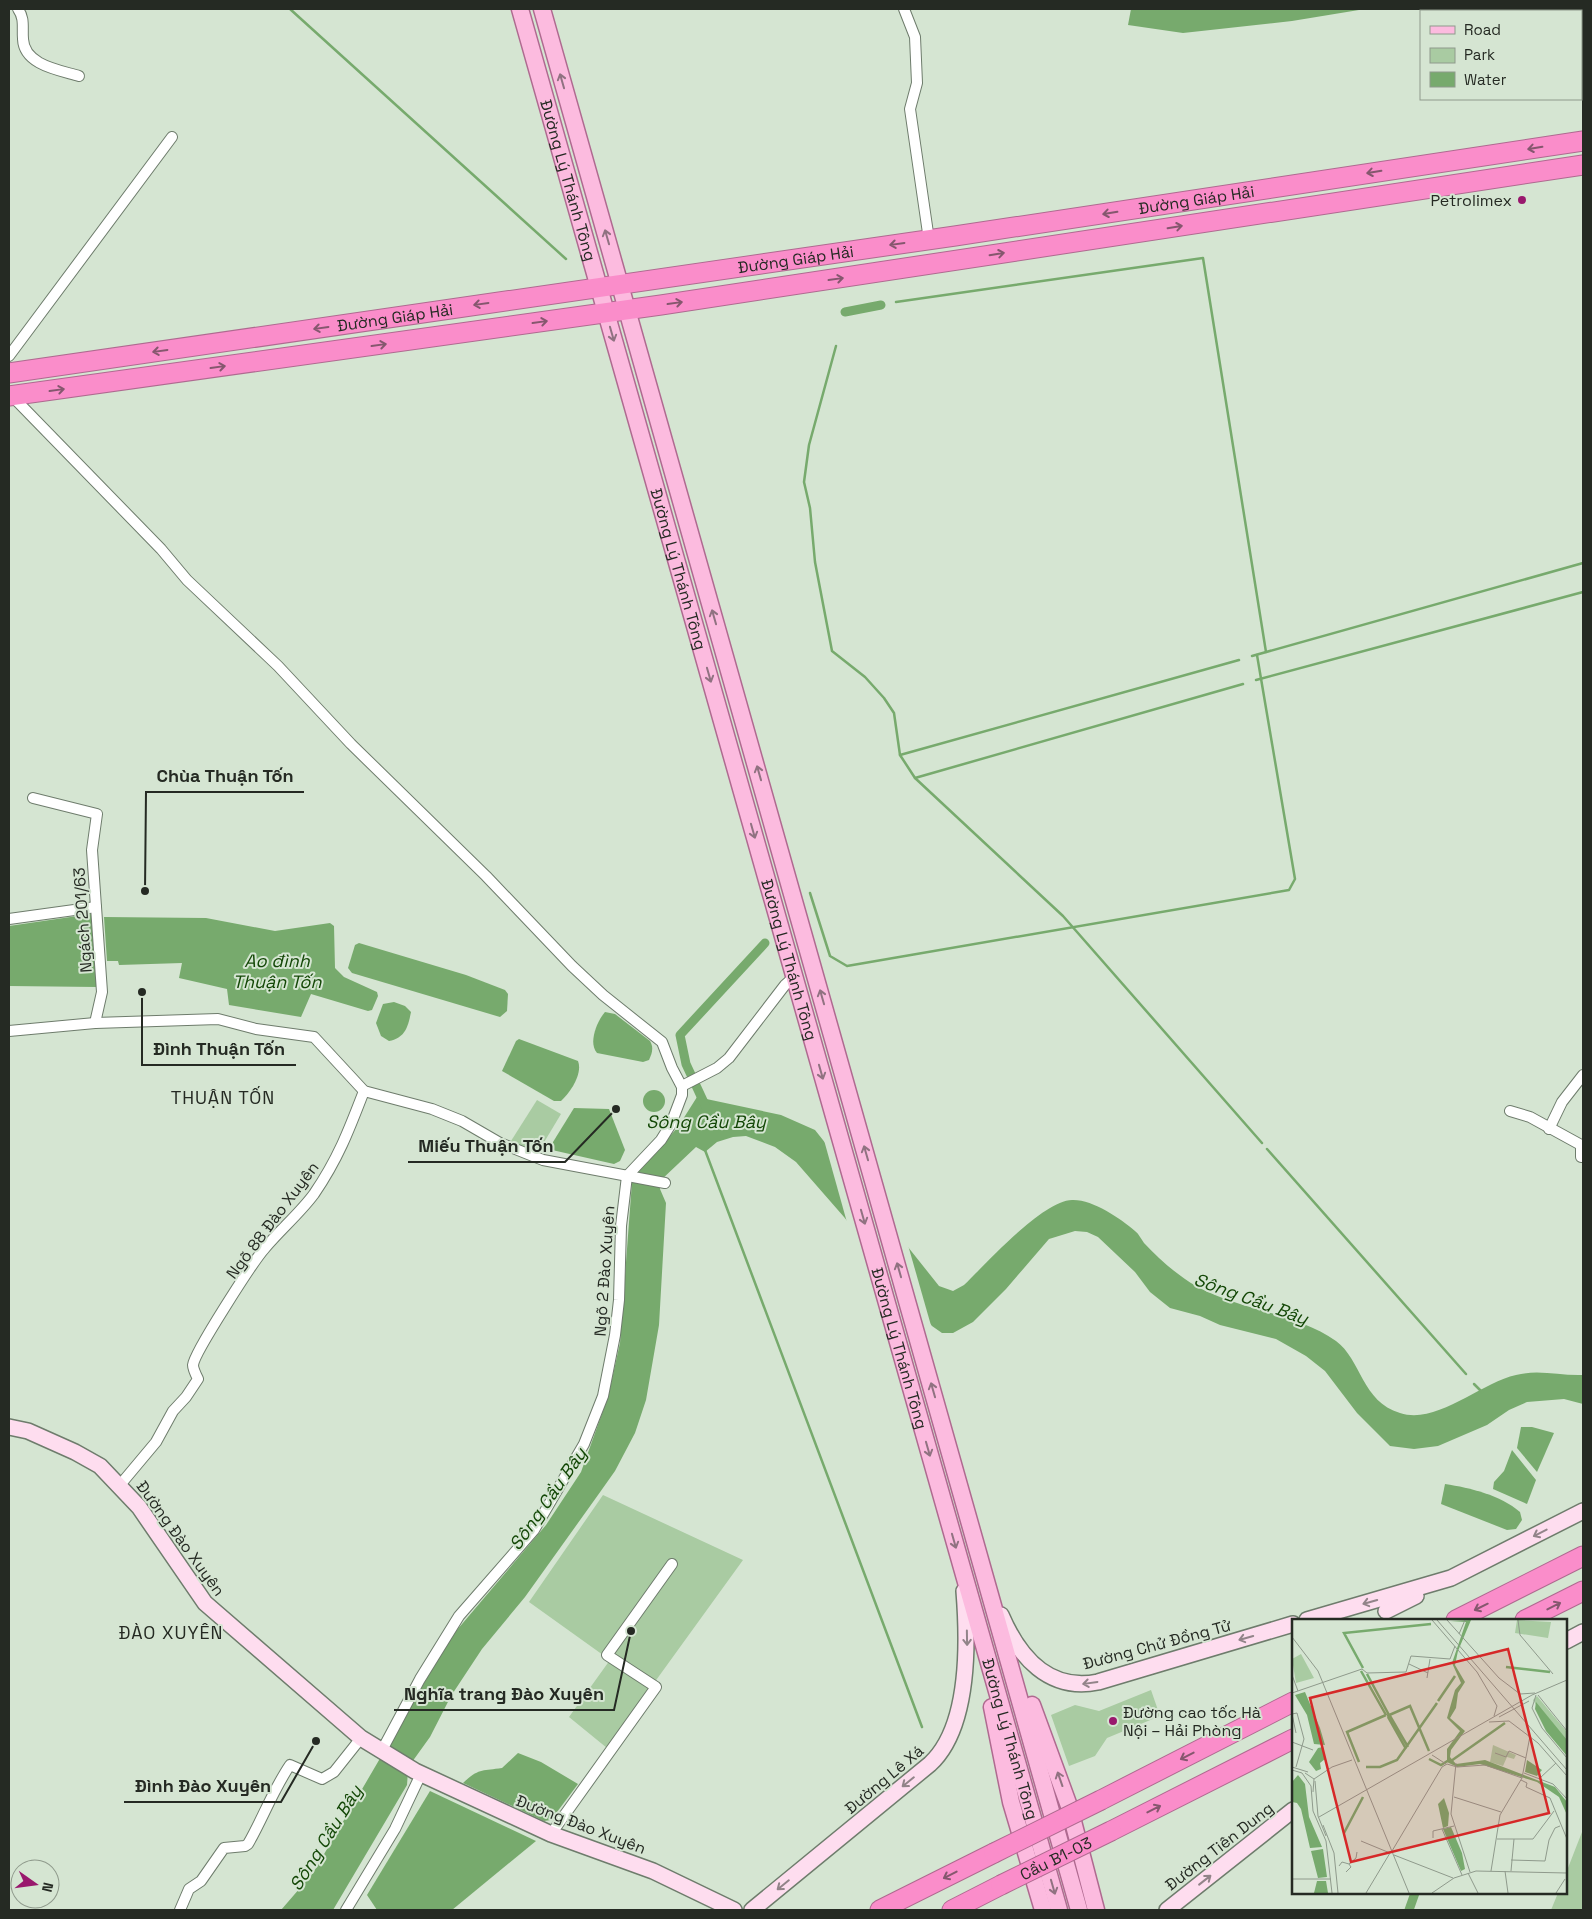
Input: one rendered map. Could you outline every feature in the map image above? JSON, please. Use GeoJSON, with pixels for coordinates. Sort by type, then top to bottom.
{"type":"FeatureCollection","features":[{"type":"Feature","properties":{"kind":"highway","name":"Đường Giáp Hải"},"geometry":{"type":"LineString","coordinates":[[9,373],[929,240],[1583,141]]}},
{"type":"Feature","properties":{"kind":"highway","name":"Đường Giáp Hải"},"geometry":{"type":"LineString","coordinates":[[10,396],[627,309],[1583,165]]}},
{"type":"Feature","properties":{"kind":"highway"},"geometry":{"type":"LineString","coordinates":[[955,236],[958,260]]}},
{"type":"Feature","properties":{"kind":"highway"},"geometry":{"type":"LineString","coordinates":[[1458,1619],[1583,1556]]}},
{"type":"Feature","properties":{"kind":"highway"},"geometry":{"type":"LineString","coordinates":[[1527,1619],[1583,1591]]}},
{"type":"Feature","properties":{"kind":"highway","name":"Cầu B1-03"},"geometry":{"type":"LineString","coordinates":[[880,1910],[1292,1703]]}},
{"type":"Feature","properties":{"kind":"highway","name":"Cầu B1-03"},"geometry":{"type":"LineString","coordinates":[[952,1910],[1292,1740]]}},
{"type":"Feature","properties":{"kind":"main road","name":"Đường Lý Thánh Tông"},"geometry":{"type":"LineString","coordinates":[[520,9],[1059,1910]]}},
{"type":"Feature","properties":{"kind":"main road","name":"Đường Lý Thánh Tông"},"geometry":{"type":"LineString","coordinates":[[542,9],[990,1588],[1079,1910]]}},
{"type":"Feature","properties":{"kind":"main road"},"geometry":{"type":"LineString","coordinates":[[788,953],[808,947]]}},
{"type":"Feature","properties":{"kind":"main road","name":"Đường Đào Xuyên"},"geometry":{"type":"LineString","coordinates":[[9,1427],[28,1431],[95,1462],[120,1485],[139,1507],[205,1603],[362,1738],[381,1752],[418,1773],[551,1834],[653,1871],[734,1910]]}},
{"type":"Feature","properties":{"kind":"main road"},"geometry":{"type":"LineString","coordinates":[[941,1494],[961,1487]]}},
{"type":"Feature","properties":{"kind":"main road"},"geometry":{"type":"LineString","coordinates":[[1386,1611],[1583,1511]]}},
{"type":"Feature","properties":{"kind":"main road","name":"Đường Lê Xá"},"geometry":{"type":"LineString","coordinates":[[752,1910],[930,1764],[941,1752],[952,1729],[965,1677],[967,1647],[963,1572]]}},
{"type":"Feature","properties":{"kind":"main road"},"geometry":{"type":"LineString","coordinates":[[1310,1619],[1451,1578]]}},
{"type":"Feature","properties":{"kind":"main road","name":"Đường Chử Đồng Tử"},"geometry":{"type":"LineString","coordinates":[[990,1588],[1007,1629],[1022,1654],[1046,1675],[1069,1683],[1098,1682],[1292,1624]]}},
{"type":"Feature","properties":{"kind":"main road"},"geometry":{"type":"LineString","coordinates":[[1567,1640],[1583,1632]]}},
{"type":"Feature","properties":{"kind":"main road"},"geometry":{"type":"LineString","coordinates":[[1012,1668],[1030,1698],[1069,1806],[1096,1910]]}},
{"type":"Feature","properties":{"kind":"main road"},"geometry":{"type":"LineString","coordinates":[[992,1672],[992,1710],[1002,1763],[1018,1830],[1043,1910]]}},
{"type":"Feature","properties":{"kind":"main road","name":"Đường Tiên Dung"},"geometry":{"type":"LineString","coordinates":[[1166,1910],[1292,1811]]}},
{"type":"Feature","properties":{"kind":"street"},"geometry":{"type":"LineString","coordinates":[[18,9],[24,20],[24,46],[30,56],[50,68],[79,76]]}},
{"type":"Feature","properties":{"kind":"street"},"geometry":{"type":"LineString","coordinates":[[904,9],[915,37],[917,83],[910,109],[929,240]]}},
{"type":"Feature","properties":{"kind":"street"},"geometry":{"type":"LineString","coordinates":[[9,356],[172,138]]}},
{"type":"Feature","properties":{"kind":"street"},"geometry":{"type":"LineString","coordinates":[[10,396],[161,549],[187,580],[278,666],[351,744],[486,876],[572,966],[603,995],[626,1011],[662,1042],[672,1068],[685,1084]]}},
{"type":"Feature","properties":{"kind":"street","name":"Ngách 201/63"},"geometry":{"type":"LineString","coordinates":[[33,798],[97,814],[92,850],[102,992],[95,1023]]}},
{"type":"Feature","properties":{"kind":"street"},"geometry":{"type":"LineString","coordinates":[[9,919],[96,907]]}},
{"type":"Feature","properties":{"kind":"street"},"geometry":{"type":"LineString","coordinates":[[630,1177],[661,1140],[671,1124],[685,1084],[717,1068],[734,1053],[785,985],[794,976]]}},
{"type":"Feature","properties":{"kind":"street"},"geometry":{"type":"LineString","coordinates":[[9,1031],[95,1023],[218,1019],[256,1029],[314,1037],[364,1091],[432,1109],[462,1121],[500,1143],[529,1156],[562,1165],[665,1183]]}},
{"type":"Feature","properties":{"kind":"street"},"geometry":{"type":"LineString","coordinates":[[1549,1129],[1562,1102],[1583,1075]]}},
{"type":"Feature","properties":{"kind":"street","name":"Ngõ 88 Đào Xuyên"},"geometry":{"type":"LineString","coordinates":[[120,1485],[156,1442],[173,1410],[186,1397],[198,1380],[193,1364],[204,1341],[244,1278],[264,1248],[313,1195],[329,1171],[344,1144],[364,1091]]}},
{"type":"Feature","properties":{"kind":"street"},"geometry":{"type":"LineString","coordinates":[[1510,1111],[1530,1118],[1580,1145],[1581,1156],[1583,1157]]}},
{"type":"Feature","properties":{"kind":"street","name":"Ngõ 2 Đào Xuyên"},"geometry":{"type":"LineString","coordinates":[[381,1752],[420,1679],[459,1616],[534,1530],[584,1444],[603,1396],[615,1335],[619,1300],[621,1226],[630,1177]]}},
{"type":"Feature","properties":{"kind":"street"},"geometry":{"type":"LineString","coordinates":[[551,1834],[656,1687],[607,1655],[672,1564]]}},
{"type":"Feature","properties":{"kind":"street"},"geometry":{"type":"LineString","coordinates":[[180,1910],[189,1888],[201,1881],[224,1848],[248,1844],[262,1820],[276,1787],[290,1765],[322,1779],[334,1772],[362,1738]]}},
{"type":"Feature","properties":{"kind":"street"},"geometry":{"type":"LineString","coordinates":[[346,1910],[396,1829],[418,1773]]}},
{"type":"Feature","properties":{"kind":"green space"},"geometry":{"type":"Polygon","coordinates":[[[537,1100],[561,1114],[537,1154],[511,1141],[537,1100]]]}},
{"type":"Feature","properties":{"kind":"green space"},"geometry":{"type":"Polygon","coordinates":[[[603,1495],[743,1560],[607,1748],[569,1717],[610,1660],[529,1602],[603,1495]]]}},
{"type":"Feature","properties":{"kind":"green space"},"geometry":{"type":"Polygon","coordinates":[[[1151,1690],[1160,1716],[1107,1738],[1095,1756],[1069,1766],[1051,1715],[1075,1705],[1099,1711],[1151,1690]]]}},
{"type":"Feature","properties":{"kind":"green space"},"geometry":{"type":"Polygon","coordinates":[[[1582,1832],[1583,1910],[1551,1910],[1558,1894],[1567,1894],[1567,1870],[1582,1832]]]}},
{"type":"Feature","properties":{"kind":"water"},"geometry":{"type":"Polygon","coordinates":[[[1131,9],[1365,9],[1292,21],[1183,33],[1128,25],[1131,9]]]}},
{"type":"Feature","properties":{"kind":"water"},"geometry":{"type":"Polygon","coordinates":[[[91,914],[97,987],[9,986],[9,926],[91,914]]]}},
{"type":"Feature","properties":{"kind":"water","name":"Ao đình Thuận Tốn"},"geometry":{"type":"Polygon","coordinates":[[[104,917],[206,918],[275,931],[330,923],[334,926],[335,968],[344,977],[377,992],[378,996],[372,1010],[368,1011],[311,994],[301,1017],[229,1005],[227,989],[179,978],[182,963],[119,965],[118,961],[107,961],[104,917]]]}},
{"type":"Feature","properties":{"kind":"water"},"geometry":{"type":"Polygon","coordinates":[[[359,943],[466,975],[505,990],[508,994],[507,1011],[500,1017],[352,973],[348,968],[355,945],[359,943]]]}},
{"type":"Feature","properties":{"kind":"water"},"geometry":{"type":"Polygon","coordinates":[[[394,1002],[405,1006],[411,1012],[405,1031],[399,1037],[389,1041],[381,1036],[376,1023],[383,1004],[394,1002]]]}},
{"type":"Feature","properties":{"kind":"water"},"geometry":{"type":"Polygon","coordinates":[[[605,1012],[615,1014],[650,1041],[652,1050],[649,1060],[643,1062],[597,1053],[594,1049],[593,1038],[599,1021],[605,1012]]]}},
{"type":"Feature","properties":{"kind":"water"},"geometry":{"type":"Polygon","coordinates":[[[519,1039],[578,1061],[579,1072],[577,1077],[572,1088],[561,1101],[554,1101],[502,1071],[516,1041],[519,1039]]]}},
{"type":"Feature","properties":{"kind":"water"},"geometry":{"type":"Polygon","coordinates":[[[654,1090],[662,1093],[665,1101],[662,1109],[654,1112],[646,1109],[643,1101],[646,1093],[654,1090]]]}},
{"type":"Feature","properties":{"kind":"water","name":"Sông Cầu Bây"},"geometry":{"type":"Polygon","coordinates":[[[697,1097],[781,1115],[815,1130],[939,1286],[953,1291],[964,1285],[1030,1222],[1060,1203],[1072,1200],[1080,1201],[1097,1206],[1122,1221],[1136,1232],[1162,1261],[1196,1286],[1231,1301],[1303,1324],[1320,1331],[1336,1341],[1351,1358],[1377,1400],[1400,1413],[1414,1415],[1429,1413],[1458,1402],[1502,1379],[1525,1373],[1583,1375],[1583,1404],[1564,1399],[1527,1402],[1509,1410],[1487,1425],[1438,1446],[1414,1449],[1390,1446],[1357,1413],[1325,1371],[1306,1356],[1276,1339],[1220,1325],[1200,1316],[1170,1308],[1150,1292],[1135,1272],[1098,1237],[1087,1232],[1075,1231],[1049,1239],[1006,1289],[973,1322],[953,1333],[942,1333],[932,1326],[844,1217],[796,1162],[775,1147],[746,1136],[733,1137],[717,1142],[705,1152],[696,1147],[660,1181],[660,1189],[666,1203],[659,1325],[646,1400],[635,1433],[615,1471],[525,1597],[482,1649],[451,1696],[430,1737],[412,1762],[408,1771],[407,1785],[333,1910],[281,1910],[313,1873],[451,1637],[546,1525],[581,1472],[608,1397],[620,1343],[632,1182],[642,1167],[678,1127],[697,1097]]]}},
{"type":"Feature","properties":{"kind":"water"},"geometry":{"type":"Polygon","coordinates":[[[574,1108],[609,1109],[625,1150],[620,1161],[614,1164],[552,1150],[553,1142],[574,1108]]]}},
{"type":"Feature","properties":{"kind":"water"},"geometry":{"type":"Polygon","coordinates":[[[1521,1427],[1532,1427],[1554,1433],[1537,1472],[1517,1448],[1521,1427]]]}},
{"type":"Feature","properties":{"kind":"water"},"geometry":{"type":"Polygon","coordinates":[[[1512,1450],[1536,1480],[1527,1504],[1493,1489],[1494,1482],[1504,1471],[1512,1450]]]}},
{"type":"Feature","properties":{"kind":"water"},"geometry":{"type":"Polygon","coordinates":[[[1445,1484],[1475,1490],[1504,1501],[1520,1512],[1522,1520],[1516,1529],[1507,1530],[1441,1504],[1445,1484]]]}},
{"type":"Feature","properties":{"kind":"water"},"geometry":{"type":"Polygon","coordinates":[[[518,1753],[541,1762],[578,1784],[551,1820],[544,1821],[463,1783],[477,1772],[502,1768],[518,1753]]]}},
{"type":"Feature","properties":{"kind":"water"},"geometry":{"type":"Polygon","coordinates":[[[430,1791],[536,1841],[452,1910],[377,1910],[367,1895],[430,1791]]]}},
{"type":"Feature","properties":{"kind":"pier"},"geometry":{"type":"Polygon","coordinates":[[[822,1133],[906,1238],[932,1329],[848,1226],[822,1133]]]}},
{"type":"Feature","properties":{"kind":"waterway"},"geometry":{"type":"LineString","coordinates":[[290,9],[566,259]]}},
{"type":"Feature","properties":{"kind":"waterway"},"geometry":{"type":"LineString","coordinates":[[896,302],[1203,258],[1266,652]]}},
{"type":"Feature","properties":{"kind":"waterway"},"geometry":{"type":"LineString","coordinates":[[845,312],[881,305]]}},
{"type":"Feature","properties":{"kind":"waterway"},"geometry":{"type":"LineString","coordinates":[[836,346],[809,445],[804,482],[810,508],[815,562],[832,651],[865,677],[884,698],[894,713],[900,755],[915,778],[1063,916],[1262,1143]]}},
{"type":"Feature","properties":{"kind":"waterway"},"geometry":{"type":"LineString","coordinates":[[1252,656],[1583,563]]}},
{"type":"Feature","properties":{"kind":"waterway"},"geometry":{"type":"LineString","coordinates":[[1256,680],[1583,592]]}},
{"type":"Feature","properties":{"kind":"waterway"},"geometry":{"type":"LineString","coordinates":[[810,893],[830,956],[847,966],[1289,890],[1295,879],[1257,655]]}},
{"type":"Feature","properties":{"kind":"waterway"},"geometry":{"type":"LineString","coordinates":[[900,755],[1239,660]]}},
{"type":"Feature","properties":{"kind":"waterway"},"geometry":{"type":"LineString","coordinates":[[915,778],[1243,684]]}},
{"type":"Feature","properties":{"kind":"waterway"},"geometry":{"type":"LineString","coordinates":[[706,1107],[686,1064],[680,1035],[765,943]]}},
{"type":"Feature","properties":{"kind":"waterway"},"geometry":{"type":"LineString","coordinates":[[1267,1149],[1466,1374]]}},
{"type":"Feature","properties":{"kind":"waterway"},"geometry":{"type":"LineString","coordinates":[[705,1150],[922,1727]]}},
{"type":"Feature","properties":{"kind":"waterway"},"geometry":{"type":"LineString","coordinates":[[1474,1384],[1482,1392]]}},
{"type":"Feature","properties":{"kind":"waterway"},"geometry":{"type":"LineString","coordinates":[[1409,1910],[1415,1894]]}},
{"type":"Feature","properties":{"kind":"place","name":"Petrolimex"},"geometry":{"type":"Point","coordinates":[1522,200]}},
{"type":"Feature","properties":{"kind":"place","name":"Chùa Thuận Tốn"},"geometry":{"type":"Point","coordinates":[145,891]}},
{"type":"Feature","properties":{"kind":"place","name":"Đình Thuận Tốn"},"geometry":{"type":"Point","coordinates":[142,992]}},
{"type":"Feature","properties":{"kind":"place","name":"Miếu Thuận Tốn"},"geometry":{"type":"Point","coordinates":[616,1109]}},
{"type":"Feature","properties":{"kind":"place","name":"Nghĩa trang Đào Xuyên"},"geometry":{"type":"Point","coordinates":[631,1631]}},
{"type":"Feature","properties":{"kind":"place","name":"Đường cao tốc Hà Nội – Hải Phòng"},"geometry":{"type":"Point","coordinates":[1113,1721]}},
{"type":"Feature","properties":{"kind":"place","name":"Đình Đào Xuyên"},"geometry":{"type":"Point","coordinates":[316,1741]}},
{"type":"Feature","properties":{"kind":"district","name":"THUẬN TỐN"},"geometry":{"type":"Point","coordinates":[223,1098]}},
{"type":"Feature","properties":{"kind":"district","name":"ĐÀO XUYÊN"},"geometry":{"type":"Point","coordinates":[171,1633]}}]}
